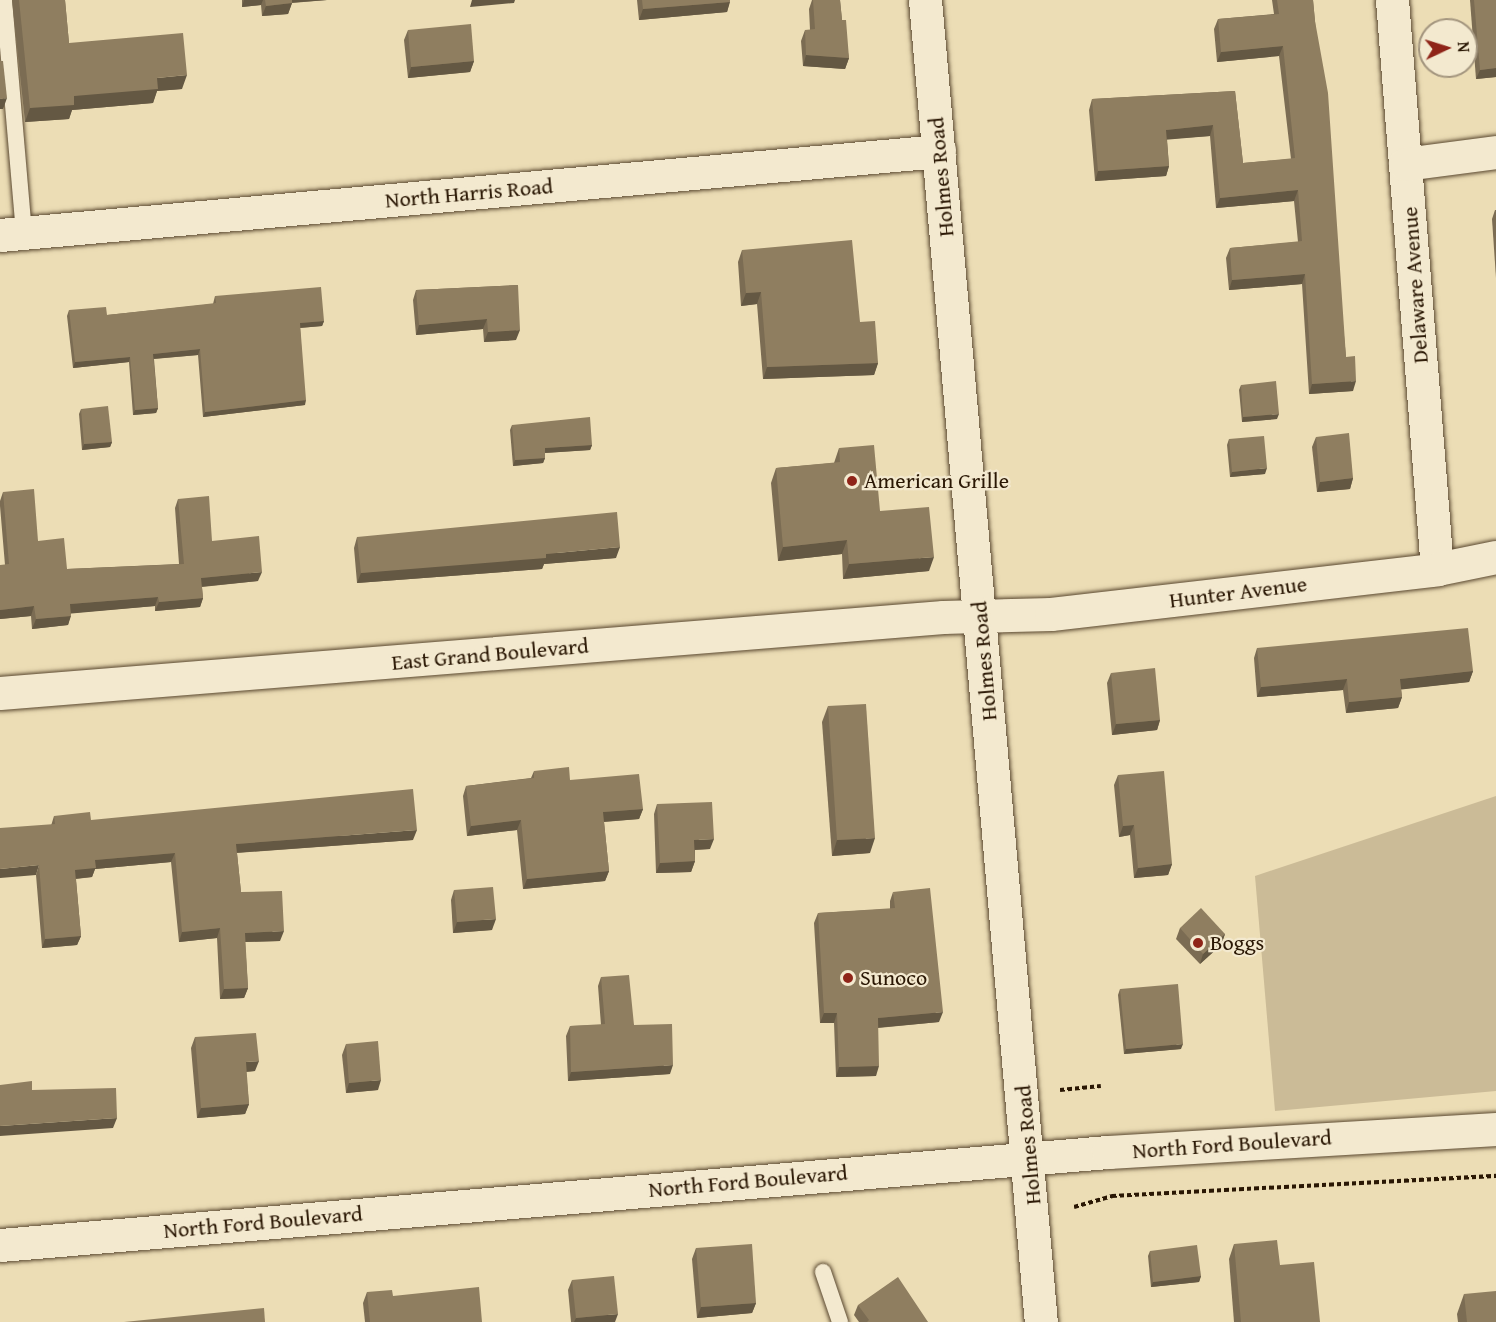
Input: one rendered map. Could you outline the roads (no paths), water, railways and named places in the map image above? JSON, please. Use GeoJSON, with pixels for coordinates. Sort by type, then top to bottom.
{"type":"FeatureCollection","features":[{"type":"Feature","properties":{"kind":"street","name":"Holmes Road"},"geometry":{"type":"LineString","coordinates":[[925,0],[1041,1322]]}},
{"type":"Feature","properties":{"kind":"street","name":"Delaware Avenue"},"geometry":{"type":"LineString","coordinates":[[1392,0],[1437,569]]}},
{"type":"Feature","properties":{"kind":"street","name":"North Harris Road"},"geometry":{"type":"LineString","coordinates":[[12,234],[939,151]]}},
{"type":"Feature","properties":{"kind":"street"},"geometry":{"type":"LineString","coordinates":[[1405,164],[1496,152]]}},
{"type":"Feature","properties":{"kind":"street","name":"Hunter Avenue"},"geometry":{"type":"LineString","coordinates":[[980,616],[1051,614],[1437,569],[1496,557]]}},
{"type":"Feature","properties":{"kind":"street","name":"East Grand Boulevard"},"geometry":{"type":"LineString","coordinates":[[0,693],[980,616]]}},
{"type":"Feature","properties":{"kind":"street","name":"North Ford Boulevard"},"geometry":{"type":"LineString","coordinates":[[0,1245],[1028,1158],[1496,1129]]}},
{"type":"Feature","properties":{"kind":"lane"},"geometry":{"type":"LineString","coordinates":[[4,0],[12,234]]}},
{"type":"Feature","properties":{"kind":"lane"},"geometry":{"type":"LineString","coordinates":[[823,1272],[840,1322]]}},
{"type":"Feature","properties":{"kind":"place","name":"American Grille"},"geometry":{"type":"Point","coordinates":[852,481]}},
{"type":"Feature","properties":{"kind":"place","name":"Boggs"},"geometry":{"type":"Point","coordinates":[1198,943]}},
{"type":"Feature","properties":{"kind":"place","name":"Sunoco"},"geometry":{"type":"Point","coordinates":[848,978]}}]}
